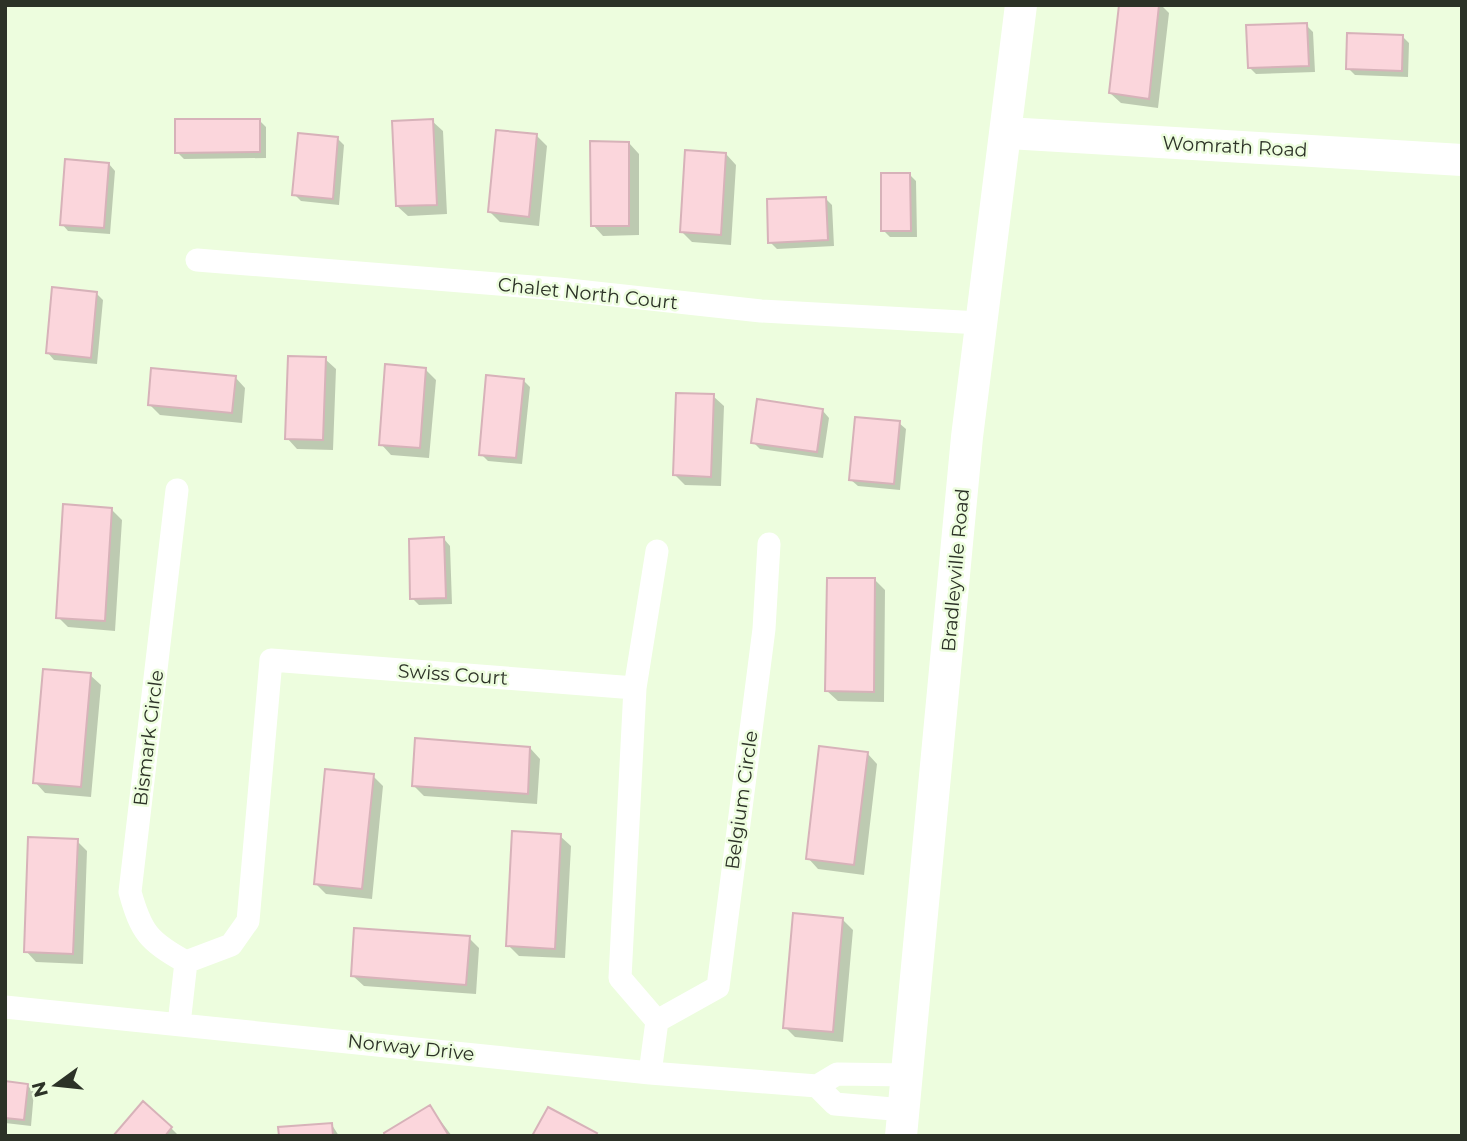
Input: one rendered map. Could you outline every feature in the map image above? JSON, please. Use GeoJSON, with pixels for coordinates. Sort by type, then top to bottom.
{"type":"FeatureCollection","features":[{"type":"Feature","properties":{"kind":"street","name":"Bradleyville Road"},"geometry":{"type":"LineString","coordinates":[[903,1123],[980,323],[1008,133],[1021,5]]}},
{"type":"Feature","properties":{"kind":"street","name":"Womrath Road"},"geometry":{"type":"LineString","coordinates":[[1008,133],[1462,160]]}},
{"type":"Feature","properties":{"kind":"street","name":"Chalet North Court"},"geometry":{"type":"LineString","coordinates":[[197,260],[559,289],[761,311],[980,323]]}},
{"type":"Feature","properties":{"kind":"street","name":"Bismark Circle"},"geometry":{"type":"LineString","coordinates":[[177,489],[130,891],[138,921],[154,945],[186,962]]}},
{"type":"Feature","properties":{"kind":"street","name":"Belgium Circle"},"geometry":{"type":"LineString","coordinates":[[657,1021],[718,987],[764,629],[769,544]]}},
{"type":"Feature","properties":{"kind":"street"},"geometry":{"type":"LineString","coordinates":[[650,1073],[657,1021],[620,978],[635,688],[657,551]]}},
{"type":"Feature","properties":{"kind":"street","name":"Swiss Court"},"geometry":{"type":"LineString","coordinates":[[186,962],[231,945],[248,921],[271,660],[635,688]]}},
{"type":"Feature","properties":{"kind":"street"},"geometry":{"type":"LineString","coordinates":[[179,1024],[186,962]]}},
{"type":"Feature","properties":{"kind":"street","name":"Norway Drive"},"geometry":{"type":"LineString","coordinates":[[5,1007],[650,1073],[817,1086],[836,1074],[909,1075]]}},
{"type":"Feature","properties":{"kind":"street","name":"Norway Drive"},"geometry":{"type":"LineString","coordinates":[[817,1086],[835,1104],[903,1123]]}},
{"type":"Feature","properties":{"kind":"building"},"geometry":{"type":"Polygon","coordinates":[[[1119,5],[1159,5],[1149,99],[1109,93],[1119,5]]]}},
{"type":"Feature","properties":{"kind":"building"},"geometry":{"type":"Polygon","coordinates":[[[1307,23],[1309,66],[1248,68],[1246,25],[1307,23]]]}},
{"type":"Feature","properties":{"kind":"building"},"geometry":{"type":"Polygon","coordinates":[[[1347,33],[1403,35],[1402,71],[1346,69],[1347,33]]]}},
{"type":"Feature","properties":{"kind":"building"},"geometry":{"type":"Polygon","coordinates":[[[175,119],[260,119],[260,152],[175,153],[175,119]]]}},
{"type":"Feature","properties":{"kind":"building"},"geometry":{"type":"Polygon","coordinates":[[[433,119],[437,205],[396,206],[392,121],[433,119]]]}},
{"type":"Feature","properties":{"kind":"building"},"geometry":{"type":"Polygon","coordinates":[[[496,130],[537,134],[529,217],[488,212],[496,130]]]}},
{"type":"Feature","properties":{"kind":"building"},"geometry":{"type":"Polygon","coordinates":[[[298,133],[338,137],[333,199],[292,195],[298,133]]]}},
{"type":"Feature","properties":{"kind":"building"},"geometry":{"type":"Polygon","coordinates":[[[590,141],[629,142],[629,226],[591,226],[590,141]]]}},
{"type":"Feature","properties":{"kind":"building"},"geometry":{"type":"Polygon","coordinates":[[[685,150],[726,153],[721,235],[680,232],[685,150]]]}},
{"type":"Feature","properties":{"kind":"building"},"geometry":{"type":"Polygon","coordinates":[[[65,159],[109,163],[104,228],[60,225],[65,159]]]}},
{"type":"Feature","properties":{"kind":"building"},"geometry":{"type":"Polygon","coordinates":[[[881,173],[910,173],[911,231],[881,231],[881,173]]]}},
{"type":"Feature","properties":{"kind":"building"},"geometry":{"type":"Polygon","coordinates":[[[826,197],[828,240],[768,243],[767,199],[826,197]]]}},
{"type":"Feature","properties":{"kind":"building"},"geometry":{"type":"Polygon","coordinates":[[[52,287],[97,292],[91,358],[46,353],[52,287]]]}},
{"type":"Feature","properties":{"kind":"building"},"geometry":{"type":"Polygon","coordinates":[[[288,356],[326,357],[323,440],[285,439],[288,356]]]}},
{"type":"Feature","properties":{"kind":"building"},"geometry":{"type":"Polygon","coordinates":[[[385,364],[426,368],[420,448],[379,445],[385,364]]]}},
{"type":"Feature","properties":{"kind":"building"},"geometry":{"type":"Polygon","coordinates":[[[151,368],[236,376],[232,413],[148,405],[151,368]]]}},
{"type":"Feature","properties":{"kind":"building"},"geometry":{"type":"Polygon","coordinates":[[[486,375],[524,379],[516,458],[479,455],[486,375]]]}},
{"type":"Feature","properties":{"kind":"building"},"geometry":{"type":"Polygon","coordinates":[[[676,393],[714,394],[711,477],[673,475],[676,393]]]}},
{"type":"Feature","properties":{"kind":"building"},"geometry":{"type":"Polygon","coordinates":[[[757,399],[823,409],[817,452],[751,443],[757,399]]]}},
{"type":"Feature","properties":{"kind":"building"},"geometry":{"type":"Polygon","coordinates":[[[855,417],[900,421],[894,484],[849,480],[855,417]]]}},
{"type":"Feature","properties":{"kind":"building"},"geometry":{"type":"Polygon","coordinates":[[[63,504],[112,508],[105,621],[56,618],[63,504]]]}},
{"type":"Feature","properties":{"kind":"building"},"geometry":{"type":"Polygon","coordinates":[[[444,537],[446,598],[410,599],[409,539],[444,537]]]}},
{"type":"Feature","properties":{"kind":"building"},"geometry":{"type":"Polygon","coordinates":[[[827,578],[875,578],[874,692],[825,691],[827,578]]]}},
{"type":"Feature","properties":{"kind":"building"},"geometry":{"type":"Polygon","coordinates":[[[43,669],[91,673],[81,787],[33,783],[43,669]]]}},
{"type":"Feature","properties":{"kind":"building"},"geometry":{"type":"Polygon","coordinates":[[[415,738],[530,747],[528,794],[412,786],[415,738]]]}},
{"type":"Feature","properties":{"kind":"building"},"geometry":{"type":"Polygon","coordinates":[[[819,746],[868,752],[854,865],[806,859],[819,746]]]}},
{"type":"Feature","properties":{"kind":"building"},"geometry":{"type":"Polygon","coordinates":[[[325,769],[374,774],[362,889],[314,884],[325,769]]]}},
{"type":"Feature","properties":{"kind":"building"},"geometry":{"type":"Polygon","coordinates":[[[512,831],[561,834],[555,949],[506,946],[512,831]]]}},
{"type":"Feature","properties":{"kind":"building"},"geometry":{"type":"Polygon","coordinates":[[[28,837],[78,839],[73,954],[24,952],[28,837]]]}},
{"type":"Feature","properties":{"kind":"building"},"geometry":{"type":"Polygon","coordinates":[[[793,913],[843,918],[833,1032],[783,1028],[793,913]]]}},
{"type":"Feature","properties":{"kind":"building"},"geometry":{"type":"Polygon","coordinates":[[[354,928],[470,936],[466,985],[351,976],[354,928]]]}},
{"type":"Feature","properties":{"kind":"building"},"geometry":{"type":"Polygon","coordinates":[[[5,1081],[28,1084],[24,1120],[5,1118],[5,1081]]]}},
{"type":"Feature","properties":{"kind":"building"},"geometry":{"type":"Polygon","coordinates":[[[143,1101],[172,1127],[165,1136],[113,1136],[143,1101]]]}},
{"type":"Feature","properties":{"kind":"building"},"geometry":{"type":"Polygon","coordinates":[[[430,1105],[449,1136],[385,1136],[384,1133],[430,1105]]]}},
{"type":"Feature","properties":{"kind":"building"},"geometry":{"type":"Polygon","coordinates":[[[548,1107],[597,1133],[595,1136],[532,1136],[548,1107]]]}},
{"type":"Feature","properties":{"kind":"building"},"geometry":{"type":"Polygon","coordinates":[[[332,1123],[333,1136],[279,1136],[278,1127],[332,1123]]]}}]}
